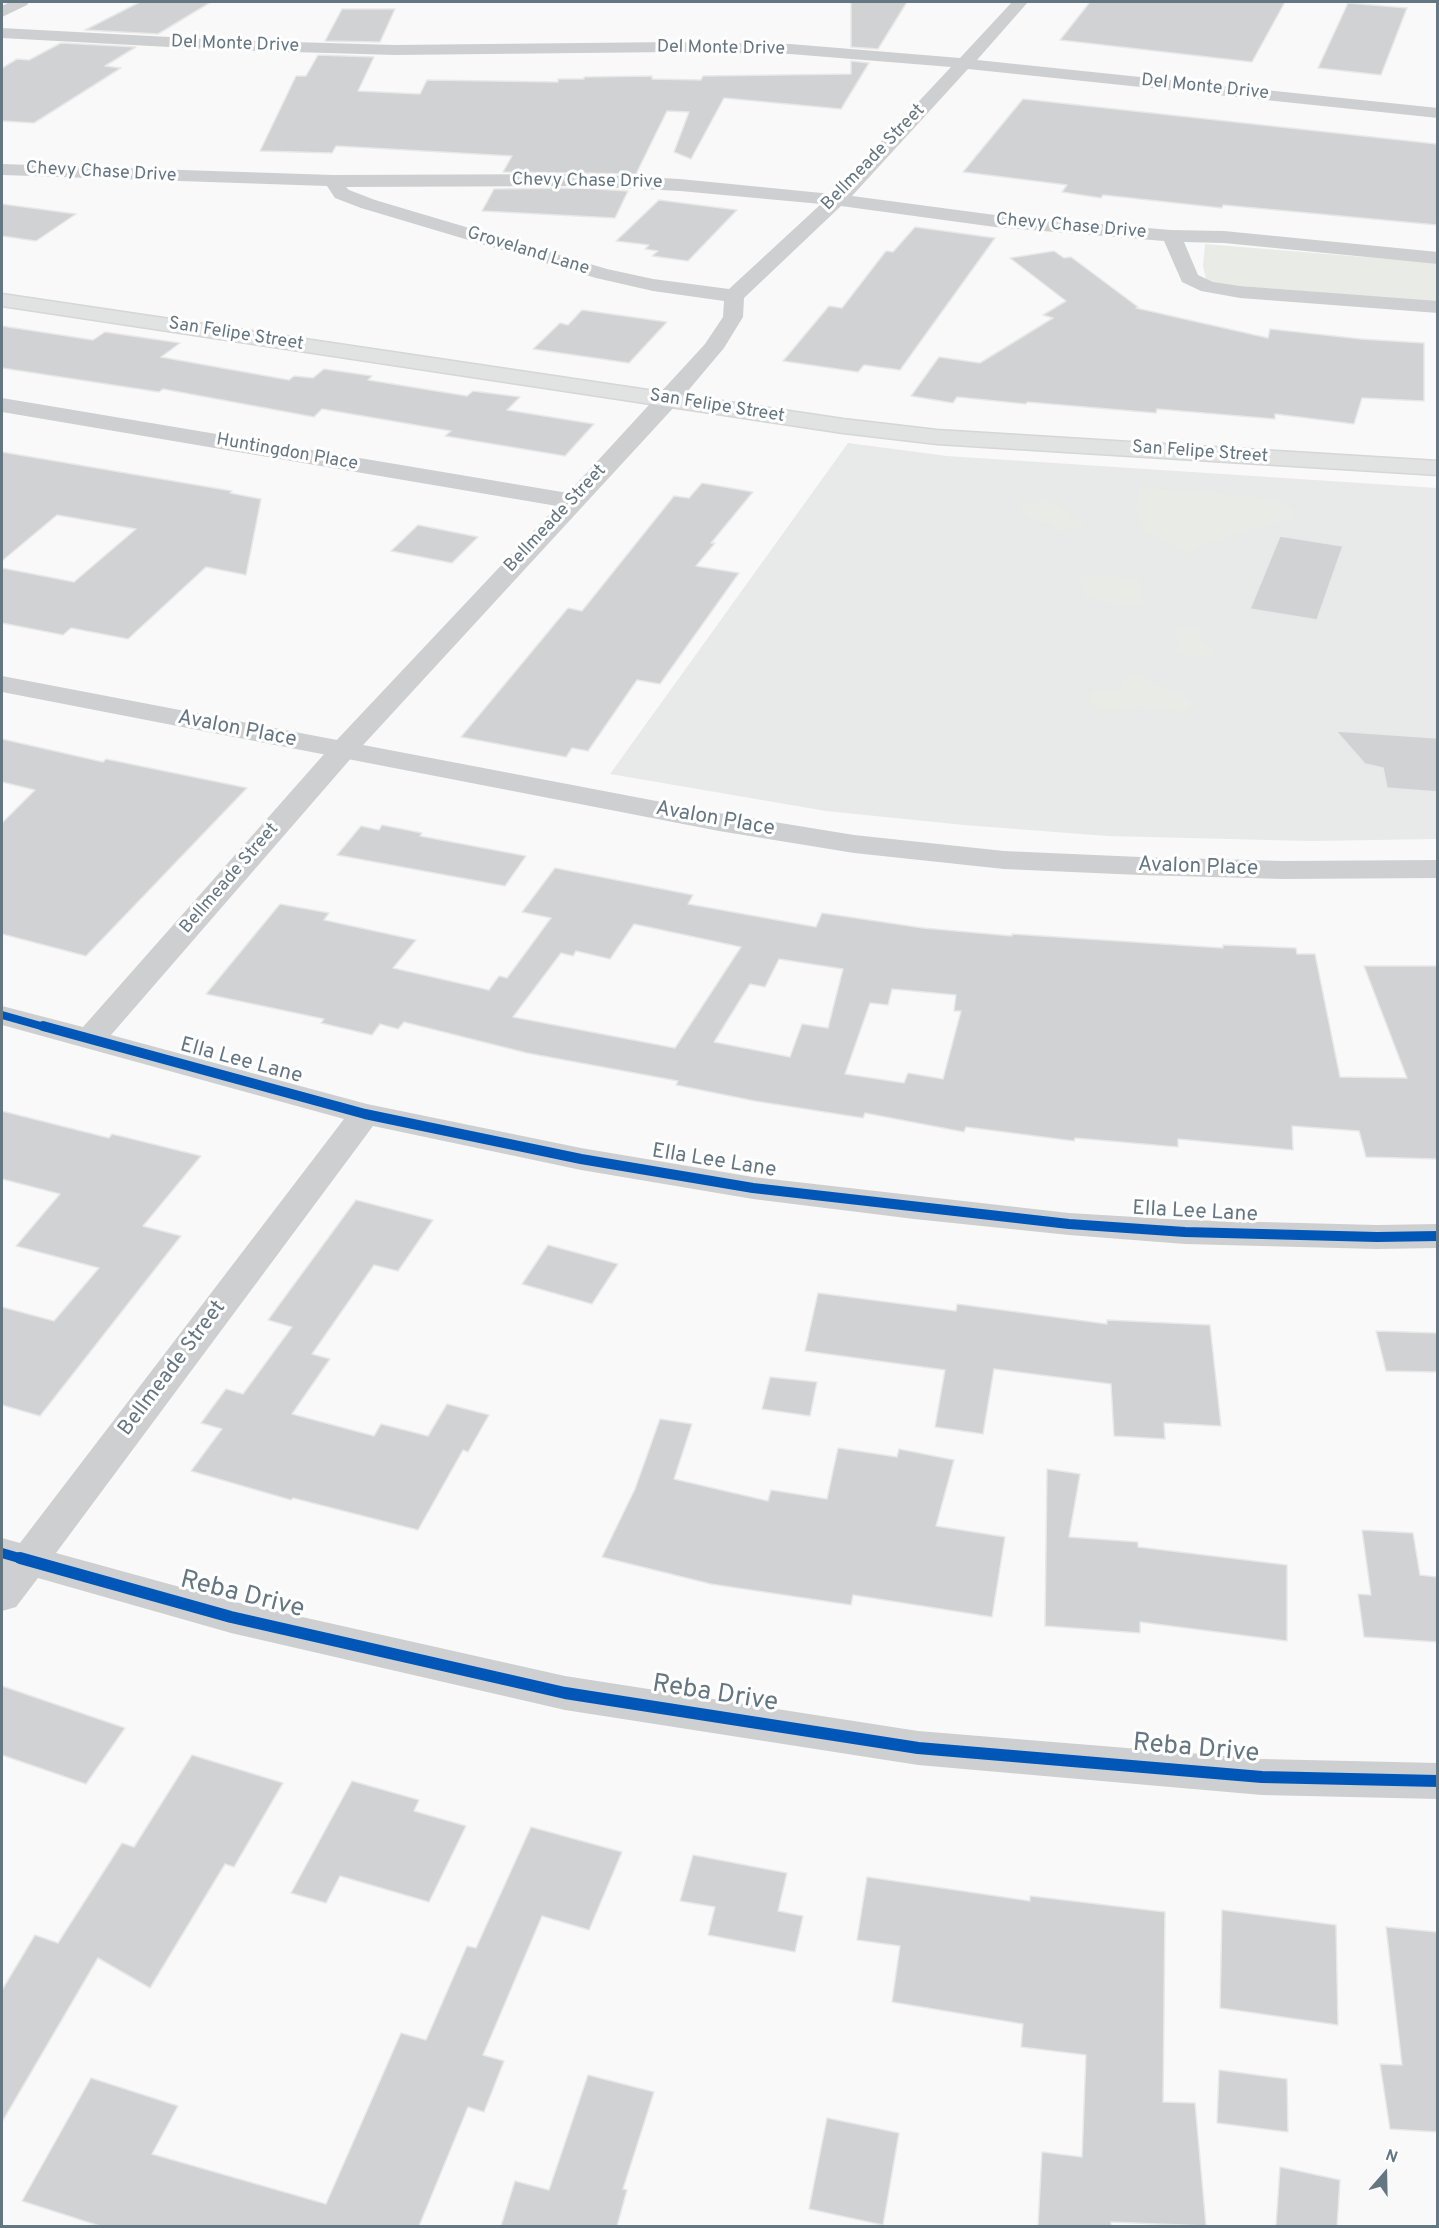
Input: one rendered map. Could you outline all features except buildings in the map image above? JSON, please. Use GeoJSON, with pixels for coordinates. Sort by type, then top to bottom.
{"type":"FeatureCollection","features":[{"type":"Feature","properties":{"kind":"main road","name":"San Felipe Street"},"geometry":{"type":"LineString","coordinates":[[2,300],[843,426],[936,437],[1437,468]]}},
{"type":"Feature","properties":{"kind":"street"},"geometry":{"type":"LineString","coordinates":[[2,12],[21,2]]}},
{"type":"Feature","properties":{"kind":"street","name":"Bellmeade Street"},"geometry":{"type":"LineString","coordinates":[[89,1040],[343,750],[668,400],[713,348],[733,316],[734,296],[855,183],[1020,2]]}},
{"type":"Feature","properties":{"kind":"street","name":"Del Monte Drive"},"geometry":{"type":"LineString","coordinates":[[2,33],[225,45],[395,50],[674,47],[790,49],[963,63],[1437,112]]}},
{"type":"Feature","properties":{"kind":"street","name":"Chevy Chase Drive"},"geometry":{"type":"LineString","coordinates":[[2,169],[333,181],[582,180],[680,185],[836,200],[995,221],[1171,236],[1224,237],[1437,258]]}},
{"type":"Feature","properties":{"kind":"street","name":"Groveland Lane"},"geometry":{"type":"LineString","coordinates":[[333,181],[342,194],[368,204],[603,274],[653,285],[734,296]]}},
{"type":"Feature","properties":{"kind":"street","name":"Chevy Chase Drive"},"geometry":{"type":"LineString","coordinates":[[1171,236],[1184,261],[1189,278],[1208,287],[1240,292],[1437,308]]}},
{"type":"Feature","properties":{"kind":"street","name":"Huntingdon Place"},"geometry":{"type":"LineString","coordinates":[[2,405],[572,501]]}},
{"type":"Feature","properties":{"kind":"street","name":"Avalon Place"},"geometry":{"type":"LineString","coordinates":[[2,684],[719,822],[878,846],[1005,860],[1140,866],[1284,870],[1437,869]]}},
{"type":"Feature","properties":{"kind":"street","name":"Ella Lee Lane"},"geometry":{"type":"LineString","coordinates":[[2,1015],[365,1114],[581,1159],[753,1188],[1069,1224],[1185,1232],[1377,1237],[1437,1236]]}},
{"type":"Feature","properties":{"kind":"street","name":"Bellmeade Street"},"geometry":{"type":"LineString","coordinates":[[2,1596],[15,1557],[365,1114]]}},
{"type":"Feature","properties":{"kind":"street","name":"Reba Drive"},"geometry":{"type":"LineString","coordinates":[[15,1557],[231,1617],[565,1693],[601,1699],[918,1748],[1262,1777],[1437,1781]]}},
{"type":"Feature","properties":{"kind":"shaded area"},"geometry":{"type":"Polygon","coordinates":[[[1205,244],[1437,263],[1437,302],[1216,284],[1206,279],[1203,266],[1205,244]]]}},
{"type":"Feature","properties":{"kind":"shaded area"},"geometry":{"type":"Polygon","coordinates":[[[848,443],[947,456],[1437,488],[1437,839],[1310,841],[1107,836],[964,825],[826,811],[610,774],[848,443]]]}},
{"type":"Feature","properties":{"kind":"shaded area"},"geometry":{"type":"Polygon","coordinates":[[[1140,488],[1254,496],[1286,503],[1294,510],[1290,518],[1220,539],[1198,548],[1191,554],[1175,548],[1144,529],[1135,509],[1140,488]]]}},
{"type":"Feature","properties":{"kind":"shaded area"},"geometry":{"type":"Polygon","coordinates":[[[1049,499],[1086,525],[1060,531],[1047,522],[1039,523],[1020,510],[1020,507],[1049,499]]]}},
{"type":"Feature","properties":{"kind":"shaded area"},"geometry":{"type":"Polygon","coordinates":[[[1095,575],[1140,579],[1142,605],[1103,602],[1085,596],[1079,578],[1095,575]]]}},
{"type":"Feature","properties":{"kind":"shaded area"},"geometry":{"type":"Polygon","coordinates":[[[1191,626],[1199,629],[1201,641],[1214,648],[1210,657],[1189,657],[1174,650],[1181,641],[1176,637],[1176,631],[1180,627],[1191,626]]]}},
{"type":"Feature","properties":{"kind":"shaded area"},"geometry":{"type":"Polygon","coordinates":[[[1128,676],[1146,677],[1153,685],[1181,691],[1193,702],[1188,709],[1182,712],[1137,706],[1112,711],[1102,710],[1086,700],[1093,691],[1122,690],[1122,680],[1128,676]]]}},
{"type":"Feature","properties":{"kind":"cycle path"},"geometry":{"type":"LineString","coordinates":[[2,1015],[365,1114],[581,1159],[753,1188],[1069,1224],[1185,1232],[1377,1237],[1438,1236]]}},
{"type":"Feature","properties":{"kind":"cycle path"},"geometry":{"type":"LineString","coordinates":[[2,1553],[231,1617],[565,1693],[918,1748],[1262,1777],[1438,1781]]}}]}
